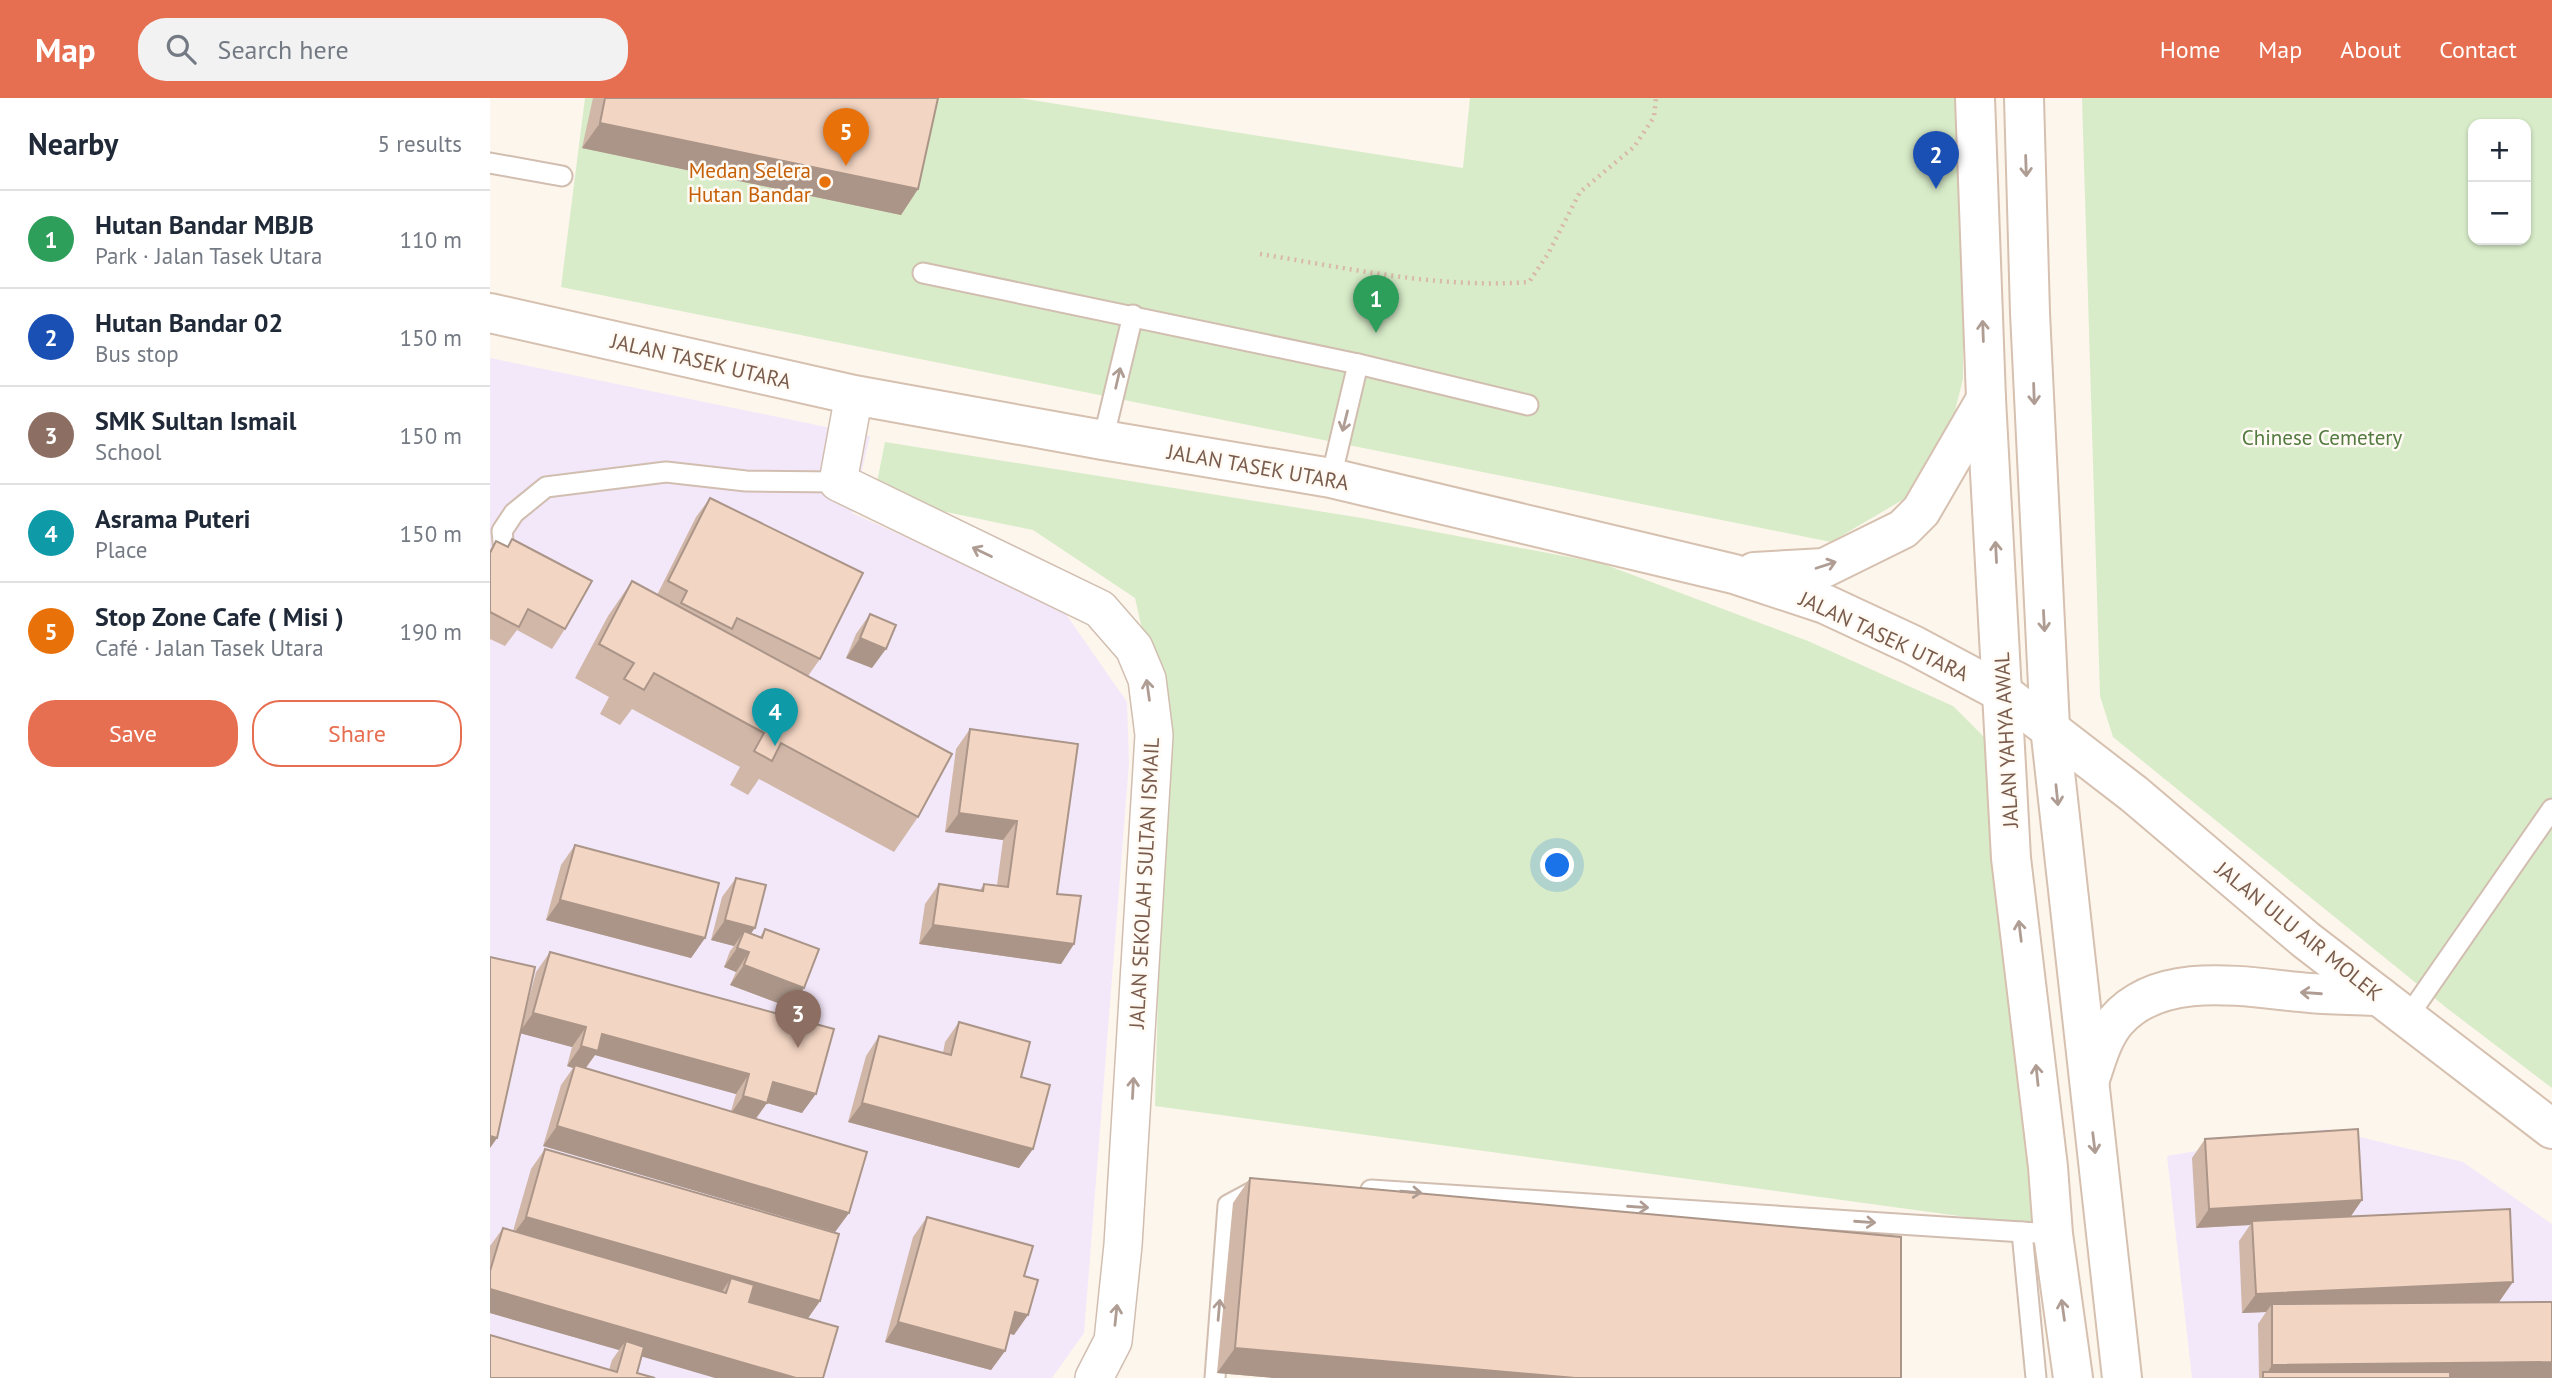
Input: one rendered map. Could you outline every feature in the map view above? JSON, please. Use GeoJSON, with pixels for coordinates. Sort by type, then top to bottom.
{"type":"FeatureCollection","features":[{"type":"Feature","properties":{"kind":"main road","name":"JALAN YAHYA AWAL"},"geometry":{"type":"LineString","coordinates":[[1975,98],[1986,399],[2011,858],[2048,1167],[2037,1233],[2073,1378]]}},
{"type":"Feature","properties":{"kind":"main road"},"geometry":{"type":"LineString","coordinates":[[2024,98],[2030,313],[2050,727],[2122,1378]]}},
{"type":"Feature","properties":{"kind":"main road","name":"JALAN TASEK UTARA"},"geometry":{"type":"LineString","coordinates":[[490,313],[854,395],[1331,478],[1734,573],[1825,604],[1913,645],[2003,693],[2050,727]]}},
{"type":"Feature","properties":{"kind":"main road"},"geometry":{"type":"LineString","coordinates":[[1734,573],[1824,568],[1903,529],[1921,511],[1986,399]]}},
{"type":"Feature","properties":{"kind":"main road","name":"JALAN ULU AIR MOLEK"},"geometry":{"type":"LineString","coordinates":[[2050,727],[2134,794],[2306,940],[2552,1129]]}},
{"type":"Feature","properties":{"kind":"main road"},"geometry":{"type":"LineString","coordinates":[[2088,1085],[2105,1037],[2117,1020],[2138,1002],[2171,991],[2202,984],[2393,1007]]}},
{"type":"Feature","properties":{"kind":"street"},"geometry":{"type":"LineString","coordinates":[[838,482],[854,395]]}},
{"type":"Feature","properties":{"kind":"street","name":"JALAN SEKOLAH SULTAN ISMAIL"},"geometry":{"type":"LineString","coordinates":[[838,482],[1100,609],[1134,648],[1147,679],[1154,735],[1123,1245],[1113,1341],[1094,1378]]}},
{"type":"Feature","properties":{"kind":"lane"},"geometry":{"type":"LineString","coordinates":[[490,163],[562,176]]}},
{"type":"Feature","properties":{"kind":"lane"},"geometry":{"type":"LineString","coordinates":[[923,273],[1358,364],[1528,405]]}},
{"type":"Feature","properties":{"kind":"lane"},"geometry":{"type":"LineString","coordinates":[[1103,440],[1133,315]]}},
{"type":"Feature","properties":{"kind":"lane"},"geometry":{"type":"LineString","coordinates":[[1331,478],[1358,364]]}},
{"type":"Feature","properties":{"kind":"lane"},"geometry":{"type":"LineString","coordinates":[[504,551],[502,531],[514,513],[546,487],[666,471],[746,481],[838,482]]}},
{"type":"Feature","properties":{"kind":"lane"},"geometry":{"type":"LineString","coordinates":[[2393,1007],[2552,809]]}},
{"type":"Feature","properties":{"kind":"lane"},"geometry":{"type":"LineString","coordinates":[[1214,1378],[1228,1205],[1269,1182]]}},
{"type":"Feature","properties":{"kind":"lane"},"geometry":{"type":"LineString","coordinates":[[1349,1188],[2037,1233],[2036,1378]]}},
{"type":"Feature","properties":{"kind":"path"},"geometry":{"type":"LineString","coordinates":[[1260,254],[1400,276],[1472,282],[1529,282],[1548,254],[1580,192],[1634,147],[1654,117],[1656,98]]}},
{"type":"Feature","properties":{"kind":"shaded area"},"geometry":{"type":"Polygon","coordinates":[[[490,358],[870,436],[852,513],[1061,607],[1127,702],[1129,763],[1084,1333],[1052,1378],[490,1378],[490,358]]]}},
{"type":"Feature","properties":{"kind":"shaded area"},"geometry":{"type":"Polygon","coordinates":[[[2327,1129],[2463,1162],[2552,1224],[2552,1378],[2192,1378],[2167,1156],[2327,1129]]]}},
{"type":"Feature","properties":{"kind":"green space"},"geometry":{"type":"Polygon","coordinates":[[[585,98],[1019,98],[1463,168],[1470,98],[1960,98],[1963,379],[1938,479],[1831,542],[561,287],[585,98]]]}},
{"type":"Feature","properties":{"kind":"green space","name":"Chinese Cemetery"},"geometry":{"type":"Polygon","coordinates":[[[2082,98],[2552,98],[2552,1088],[2448,1009],[2113,737],[2100,696],[2082,98]]]}},
{"type":"Feature","properties":{"kind":"green space"},"geometry":{"type":"Polygon","coordinates":[[[885,442],[1362,518],[1601,563],[1808,641],[1953,706],[1991,744],[2039,1227],[1155,1106],[1165,731],[1135,598],[1033,530],[874,497],[885,442]]]}},
{"type":"Feature","properties":{"kind":"building","name":"Medan Selera Hutan Bandar"},"geometry":{"type":"Polygon","coordinates":[[[605,98],[938,98],[918,189],[600,123],[605,98]]]}},
{"type":"Feature","properties":{"kind":"building"},"geometry":{"type":"Polygon","coordinates":[[[710,498],[863,573],[820,659],[737,618],[732,629],[681,603],[687,591],[668,581],[710,498]]]}},
{"type":"Feature","properties":{"kind":"building"},"geometry":{"type":"Polygon","coordinates":[[[512,539],[592,581],[565,629],[528,609],[519,627],[490,612],[490,553],[496,541],[508,547],[512,539]]]}},
{"type":"Feature","properties":{"kind":"building"},"geometry":{"type":"Polygon","coordinates":[[[632,581],[952,754],[918,817],[781,743],[772,761],[754,751],[764,733],[654,673],[644,690],[624,679],[634,663],[599,644],[632,581]]]}},
{"type":"Feature","properties":{"kind":"building"},"geometry":{"type":"Polygon","coordinates":[[[870,614],[896,625],[886,649],[860,638],[870,614]]]}},
{"type":"Feature","properties":{"kind":"building"},"geometry":{"type":"Polygon","coordinates":[[[970,729],[1078,744],[1057,894],[1081,896],[1074,944],[933,925],[939,884],[983,891],[984,884],[1008,887],[1017,821],[959,813],[970,729]]]}},
{"type":"Feature","properties":{"kind":"building"},"geometry":{"type":"Polygon","coordinates":[[[575,845],[719,883],[705,938],[560,900],[575,845]]]}},
{"type":"Feature","properties":{"kind":"building"},"geometry":{"type":"Polygon","coordinates":[[[736,878],[766,885],[755,928],[725,920],[736,878]]]}},
{"type":"Feature","properties":{"kind":"building"},"geometry":{"type":"Polygon","coordinates":[[[765,929],[819,949],[804,988],[744,965],[749,952],[737,948],[744,931],[762,938],[765,929]]]}},
{"type":"Feature","properties":{"kind":"building"},"geometry":{"type":"Polygon","coordinates":[[[550,952],[834,1029],[816,1094],[773,1082],[767,1103],[743,1096],[749,1074],[602,1034],[598,1051],[581,1046],[586,1027],[533,1013],[550,952]]]}},
{"type":"Feature","properties":{"kind":"building"},"geometry":{"type":"Polygon","coordinates":[[[490,957],[535,967],[497,1138],[490,1136],[490,957]]]}},
{"type":"Feature","properties":{"kind":"building"},"geometry":{"type":"Polygon","coordinates":[[[959,1022],[1030,1042],[1021,1077],[1050,1085],[1033,1149],[862,1103],[879,1036],[951,1055],[959,1022]]]}},
{"type":"Feature","properties":{"kind":"building"},"geometry":{"type":"Polygon","coordinates":[[[575,1065],[867,1152],[849,1213],[557,1126],[575,1065]]]}},
{"type":"Feature","properties":{"kind":"building"},"geometry":{"type":"Polygon","coordinates":[[[2358,1129],[2362,1200],[2209,1209],[2205,1139],[2358,1129]]]}},
{"type":"Feature","properties":{"kind":"building"},"geometry":{"type":"Polygon","coordinates":[[[545,1149],[839,1234],[820,1301],[526,1217],[545,1149]]]}},
{"type":"Feature","properties":{"kind":"building"},"geometry":{"type":"Polygon","coordinates":[[[1250,1178],[1901,1237],[1901,1378],[1575,1378],[1235,1348],[1250,1178]]]}},
{"type":"Feature","properties":{"kind":"building"},"geometry":{"type":"Polygon","coordinates":[[[2510,1209],[2513,1282],[2256,1294],[2252,1221],[2510,1209]]]}},
{"type":"Feature","properties":{"kind":"building"},"geometry":{"type":"Polygon","coordinates":[[[927,1217],[1033,1246],[1024,1276],[1038,1280],[1028,1315],[1015,1312],[1005,1351],[898,1322],[927,1217]]]}},
{"type":"Feature","properties":{"kind":"building"},"geometry":{"type":"Polygon","coordinates":[[[503,1228],[726,1293],[731,1278],[754,1285],[749,1302],[838,1327],[823,1378],[796,1378],[490,1289],[490,1271],[503,1228]]]}},
{"type":"Feature","properties":{"kind":"building"},"geometry":{"type":"Polygon","coordinates":[[[2552,1302],[2552,1362],[2272,1365],[2272,1304],[2552,1302]]]}},
{"type":"Feature","properties":{"kind":"building"},"geometry":{"type":"Polygon","coordinates":[[[490,1335],[617,1372],[626,1341],[644,1347],[637,1373],[655,1378],[490,1378],[490,1335]]]}},
{"type":"Feature","properties":{"kind":"building"},"geometry":{"type":"Polygon","coordinates":[[[2263,1372],[2450,1372],[2450,1378],[2263,1378],[2263,1372]]]}},
{"type":"Feature","properties":{"kind":"place","name":"Stop Zone Cafe ( Misi )"},"geometry":{"type":"Point","coordinates":[846,166]}},
{"type":"Feature","properties":{"kind":"place","name":"Medan Selera Hutan Bandar"},"geometry":{"type":"Point","coordinates":[825,182]}},
{"type":"Feature","properties":{"kind":"place","name":"Hutan Bandar 02"},"geometry":{"type":"Point","coordinates":[1936,189]}},
{"type":"Feature","properties":{"kind":"place","name":"Hutan Bandar MBJB"},"geometry":{"type":"Point","coordinates":[1376,333]}},
{"type":"Feature","properties":{"kind":"place","name":"Asrama Puteri"},"geometry":{"type":"Point","coordinates":[775,746]}},
{"type":"Feature","properties":{"kind":"place","name":"SMK Sultan Ismail"},"geometry":{"type":"Point","coordinates":[798,1048]}}]}
